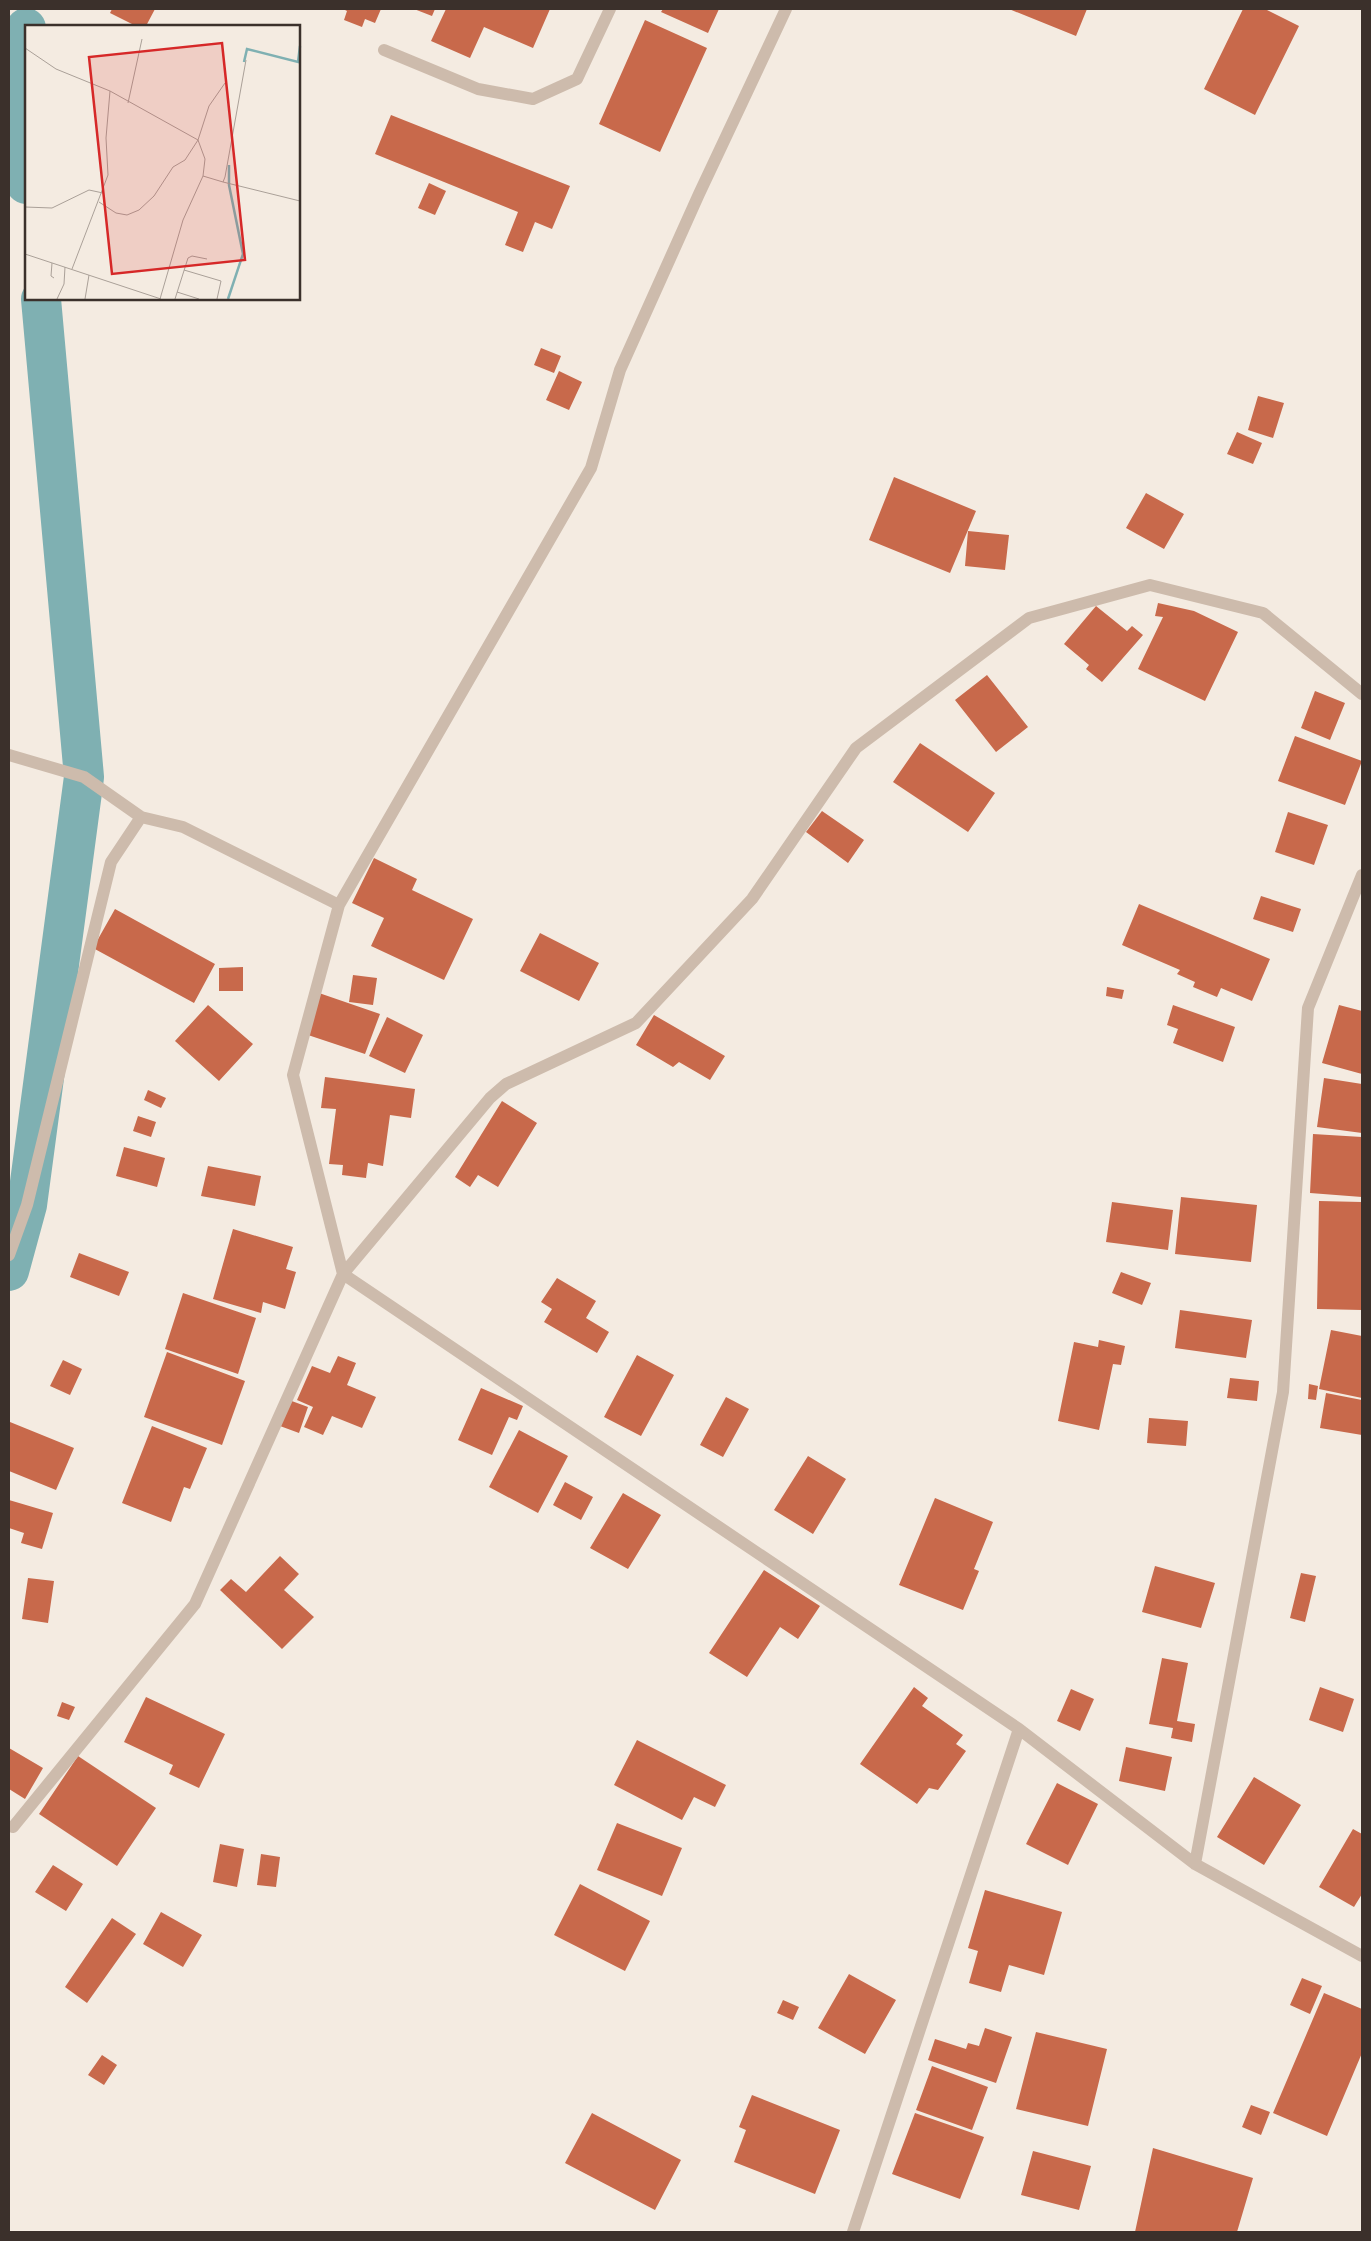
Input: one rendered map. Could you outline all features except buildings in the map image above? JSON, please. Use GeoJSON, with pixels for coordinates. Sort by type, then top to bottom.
{"type":"FeatureCollection","features":[{"type":"Feature","properties":{"kind":"street"},"geometry":{"type":"LineString","coordinates":[[384,50],[478,89],[533,99],[577,79],[610,9]]}},
{"type":"Feature","properties":{"kind":"street"},"geometry":{"type":"LineString","coordinates":[[786,9],[699,194],[620,370],[591,468],[338,905],[293,1075],[343,1274],[1019,1729],[1195,1864],[1362,1956]]}},
{"type":"Feature","properties":{"kind":"street"},"geometry":{"type":"LineString","coordinates":[[13,1827],[196,1604],[343,1274],[490,1098],[506,1084],[636,1022],[752,899],[856,748],[1029,618],[1150,586],[1264,613],[1362,694]]}},
{"type":"Feature","properties":{"kind":"street"},"geometry":{"type":"LineString","coordinates":[[9,755],[84,776],[141,817],[183,826],[338,905]]}},
{"type":"Feature","properties":{"kind":"street"},"geometry":{"type":"LineString","coordinates":[[9,1254],[27,1205],[111,862],[141,817]]}},
{"type":"Feature","properties":{"kind":"street"},"geometry":{"type":"LineString","coordinates":[[1195,1864],[1283,1392],[1308,1008],[1362,875]]}},
{"type":"Feature","properties":{"kind":"street"},"geometry":{"type":"LineString","coordinates":[[853,2232],[1019,1729]]}},
{"type":"Feature","properties":{"kind":"waterway"},"geometry":{"type":"LineString","coordinates":[[25,30],[10,61],[25,176]]}},
{"type":"Feature","properties":{"kind":"waterway"},"geometry":{"type":"LineString","coordinates":[[9,1271],[27,1205],[84,777],[41,300]]}}]}
